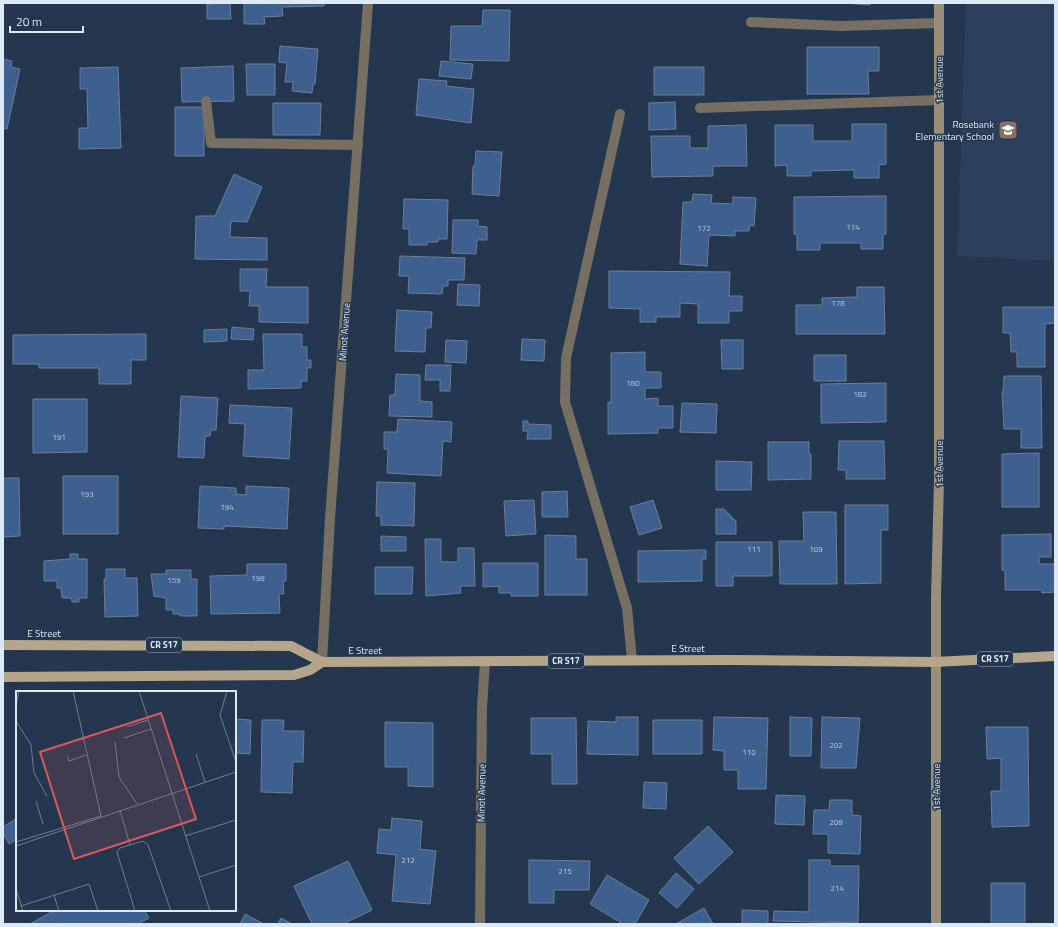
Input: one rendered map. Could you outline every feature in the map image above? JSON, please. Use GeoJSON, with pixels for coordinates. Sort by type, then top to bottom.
{"type":"FeatureCollection","features":[{"type":"Feature","properties":{"kind":"main road","name":"E Street"},"geometry":{"type":"LineString","coordinates":[[3,645],[291,646],[322,662],[632,660],[935,662],[1055,656]]}},
{"type":"Feature","properties":{"kind":"main road","name":"E Street"},"geometry":{"type":"LineString","coordinates":[[3,677],[294,675],[310,670],[322,662]]}},
{"type":"Feature","properties":{"kind":"street","name":"Minot Avenue"},"geometry":{"type":"LineString","coordinates":[[322,662],[331,511],[368,3]]}},
{"type":"Feature","properties":{"kind":"street","name":"1st Avenue"},"geometry":{"type":"LineString","coordinates":[[936,924],[935,662],[939,465],[939,3]]}},
{"type":"Feature","properties":{"kind":"street"},"geometry":{"type":"LineString","coordinates":[[751,22],[841,26],[939,23]]}},
{"type":"Feature","properties":{"kind":"street"},"geometry":{"type":"LineString","coordinates":[[700,108],[939,100]]}},
{"type":"Feature","properties":{"kind":"street"},"geometry":{"type":"LineString","coordinates":[[206,101],[211,143],[358,145]]}},
{"type":"Feature","properties":{"kind":"street"},"geometry":{"type":"LineString","coordinates":[[620,114],[566,358],[565,402],[627,608],[632,660]]}},
{"type":"Feature","properties":{"kind":"street","name":"Minot Avenue"},"geometry":{"type":"LineString","coordinates":[[480,924],[482,707],[486,662]]}},
{"type":"Feature","properties":{"kind":"shaded area","name":"Rosebank Elementary School"},"geometry":{"type":"Polygon","coordinates":[[[966,3],[1055,3],[1055,261],[957,256],[966,3]]]}},
{"type":"Feature","properties":{"kind":"building"},"geometry":{"type":"Polygon","coordinates":[[[230,3],[231,19],[207,19],[207,4],[230,3]]]}},
{"type":"Feature","properties":{"kind":"building"},"geometry":{"type":"Polygon","coordinates":[[[244,3],[324,3],[324,6],[282,7],[283,16],[264,17],[265,24],[244,24],[244,3]]]}},
{"type":"Feature","properties":{"kind":"building"},"geometry":{"type":"Polygon","coordinates":[[[843,3],[870,3],[870,5],[843,3]]]}},
{"type":"Feature","properties":{"kind":"building"},"geometry":{"type":"Polygon","coordinates":[[[483,10],[510,10],[509,61],[450,60],[451,26],[482,26],[483,10]]]}},
{"type":"Feature","properties":{"kind":"building"},"geometry":{"type":"Polygon","coordinates":[[[280,46],[318,49],[315,84],[313,84],[312,93],[292,91],[293,82],[285,82],[287,63],[279,62],[280,46]]]}},
{"type":"Feature","properties":{"kind":"building"},"geometry":{"type":"Polygon","coordinates":[[[807,47],[879,47],[879,71],[868,71],[869,94],[807,94],[807,47]]]}},
{"type":"Feature","properties":{"kind":"building"},"geometry":{"type":"Polygon","coordinates":[[[3,59],[12,61],[11,67],[20,69],[7,129],[3,128],[3,59]]]}},
{"type":"Feature","properties":{"kind":"building"},"geometry":{"type":"Polygon","coordinates":[[[441,61],[473,64],[471,79],[439,76],[441,61]]]}},
{"type":"Feature","properties":{"kind":"building"},"geometry":{"type":"Polygon","coordinates":[[[246,64],[275,64],[275,95],[247,95],[246,64]]]}},
{"type":"Feature","properties":{"kind":"building"},"geometry":{"type":"Polygon","coordinates":[[[233,66],[234,101],[182,102],[181,68],[233,66]]]}},
{"type":"Feature","properties":{"kind":"building"},"geometry":{"type":"Polygon","coordinates":[[[118,67],[121,148],[79,149],[79,128],[88,128],[87,89],[80,89],[80,68],[118,67]]]}},
{"type":"Feature","properties":{"kind":"building"},"geometry":{"type":"Polygon","coordinates":[[[654,67],[704,67],[704,95],[654,95],[654,67]]]}},
{"type":"Feature","properties":{"kind":"building"},"geometry":{"type":"Polygon","coordinates":[[[419,79],[447,81],[446,86],[474,89],[471,123],[416,115],[419,79]]]}},
{"type":"Feature","properties":{"kind":"building"},"geometry":{"type":"Polygon","coordinates":[[[675,102],[676,129],[649,130],[649,103],[675,102]]]}},
{"type":"Feature","properties":{"kind":"building"},"geometry":{"type":"Polygon","coordinates":[[[273,103],[321,103],[320,135],[273,135],[273,103]]]}},
{"type":"Feature","properties":{"kind":"building"},"geometry":{"type":"Polygon","coordinates":[[[175,107],[204,107],[204,156],[175,156],[175,107]]]}},
{"type":"Feature","properties":{"kind":"building"},"geometry":{"type":"Polygon","coordinates":[[[852,124],[886,124],[886,164],[879,165],[879,178],[854,178],[854,170],[811,171],[811,176],[787,176],[787,165],[775,166],[775,125],[813,125],[813,141],[852,141],[852,124]]]}},
{"type":"Feature","properties":{"kind":"building"},"geometry":{"type":"Polygon","coordinates":[[[746,125],[747,166],[713,166],[713,176],[652,177],[651,136],[690,136],[690,148],[708,148],[708,126],[746,125]]]}},
{"type":"Feature","properties":{"kind":"building"},"geometry":{"type":"Polygon","coordinates":[[[476,151],[502,152],[499,196],[472,194],[473,166],[475,166],[476,151]]]}},
{"type":"Feature","properties":{"kind":"building"},"geometry":{"type":"Polygon","coordinates":[[[234,174],[262,187],[247,222],[231,221],[230,237],[267,238],[267,260],[195,259],[196,216],[215,216],[234,174]]]}},
{"type":"Feature","properties":{"kind":"building"},"geometry":{"type":"Polygon","coordinates":[[[693,194],[712,195],[711,203],[733,204],[733,197],[756,198],[754,226],[750,225],[749,231],[735,231],[735,236],[709,235],[707,266],[680,264],[683,202],[692,202],[693,194]]]}},
{"type":"Feature","properties":{"kind":"building"},"geometry":{"type":"Polygon","coordinates":[[[886,196],[886,234],[883,234],[883,249],[861,249],[861,243],[820,243],[820,250],[797,250],[797,234],[794,234],[794,197],[886,196]]]}},
{"type":"Feature","properties":{"kind":"building"},"geometry":{"type":"Polygon","coordinates":[[[404,199],[448,200],[447,239],[438,239],[438,242],[427,242],[427,245],[409,245],[409,229],[403,229],[404,199]]]}},
{"type":"Feature","properties":{"kind":"building"},"geometry":{"type":"Polygon","coordinates":[[[453,220],[478,220],[478,226],[487,227],[487,240],[477,240],[476,254],[452,253],[453,220]]]}},
{"type":"Feature","properties":{"kind":"building"},"geometry":{"type":"Polygon","coordinates":[[[400,256],[465,258],[464,280],[448,280],[448,286],[443,286],[442,294],[408,293],[409,276],[399,276],[400,256]]]}},
{"type":"Feature","properties":{"kind":"building"},"geometry":{"type":"Polygon","coordinates":[[[240,269],[267,269],[266,287],[308,287],[308,323],[259,322],[259,306],[249,306],[250,291],[240,291],[240,269]]]}},
{"type":"Feature","properties":{"kind":"building"},"geometry":{"type":"Polygon","coordinates":[[[609,271],[730,272],[729,296],[742,296],[742,311],[729,311],[729,323],[698,323],[698,304],[680,303],[680,317],[656,317],[656,322],[640,322],[640,309],[609,308],[609,271]]]}},
{"type":"Feature","properties":{"kind":"building"},"geometry":{"type":"Polygon","coordinates":[[[458,284],[480,285],[479,306],[457,305],[458,284]]]}},
{"type":"Feature","properties":{"kind":"building"},"geometry":{"type":"Polygon","coordinates":[[[857,287],[884,287],[885,334],[796,334],[796,305],[822,305],[822,298],[857,297],[857,287]]]}},
{"type":"Feature","properties":{"kind":"building"},"geometry":{"type":"Polygon","coordinates":[[[1003,307],[1055,307],[1055,323],[1045,324],[1045,367],[1017,367],[1017,352],[1011,352],[1010,333],[1003,333],[1003,307]]]}},
{"type":"Feature","properties":{"kind":"building"},"geometry":{"type":"Polygon","coordinates":[[[397,310],[432,312],[431,328],[426,328],[425,352],[395,351],[397,310]]]}},
{"type":"Feature","properties":{"kind":"building"},"geometry":{"type":"Polygon","coordinates":[[[232,327],[254,329],[253,340],[231,339],[232,327]]]}},
{"type":"Feature","properties":{"kind":"building"},"geometry":{"type":"Polygon","coordinates":[[[227,329],[227,341],[204,342],[204,330],[227,329]]]}},
{"type":"Feature","properties":{"kind":"building"},"geometry":{"type":"Polygon","coordinates":[[[146,334],[146,360],[131,360],[131,384],[99,384],[99,368],[39,368],[39,364],[13,364],[13,335],[146,334]]]}},
{"type":"Feature","properties":{"kind":"building"},"geometry":{"type":"Polygon","coordinates":[[[263,334],[302,334],[302,347],[307,347],[307,360],[311,360],[311,368],[307,368],[307,381],[301,381],[301,388],[248,389],[248,370],[264,370],[263,334]]]}},
{"type":"Feature","properties":{"kind":"building"},"geometry":{"type":"Polygon","coordinates":[[[522,339],[545,340],[544,361],[521,360],[522,339]]]}},
{"type":"Feature","properties":{"kind":"building"},"geometry":{"type":"Polygon","coordinates":[[[446,340],[467,341],[466,363],[445,362],[446,340]]]}},
{"type":"Feature","properties":{"kind":"building"},"geometry":{"type":"Polygon","coordinates":[[[721,340],[743,340],[743,369],[722,369],[721,340]]]}},
{"type":"Feature","properties":{"kind":"building"},"geometry":{"type":"Polygon","coordinates":[[[645,352],[645,372],[661,372],[661,388],[645,388],[645,399],[658,398],[658,406],[673,406],[673,428],[658,428],[658,433],[608,434],[608,402],[611,403],[611,353],[645,352]]]}},
{"type":"Feature","properties":{"kind":"building"},"geometry":{"type":"Polygon","coordinates":[[[814,355],[846,355],[846,381],[814,381],[814,355]]]}},
{"type":"Feature","properties":{"kind":"building"},"geometry":{"type":"Polygon","coordinates":[[[426,365],[451,365],[450,391],[440,391],[440,380],[425,380],[426,365]]]}},
{"type":"Feature","properties":{"kind":"building"},"geometry":{"type":"Polygon","coordinates":[[[396,374],[420,375],[420,401],[432,402],[432,417],[389,416],[390,395],[395,395],[396,374]]]}},
{"type":"Feature","properties":{"kind":"building"},"geometry":{"type":"Polygon","coordinates":[[[1004,376],[1041,376],[1042,448],[1021,448],[1021,429],[1004,429],[1002,392],[1004,376]]]}},
{"type":"Feature","properties":{"kind":"building"},"geometry":{"type":"Polygon","coordinates":[[[886,383],[886,422],[821,423],[821,384],[886,383]]]}},
{"type":"Feature","properties":{"kind":"building"},"geometry":{"type":"Polygon","coordinates":[[[181,396],[218,398],[216,430],[211,430],[210,436],[205,436],[204,458],[178,457],[181,396]]]}},
{"type":"Feature","properties":{"kind":"building"},"geometry":{"type":"Polygon","coordinates":[[[33,399],[87,399],[87,452],[33,453],[33,399]]]}},
{"type":"Feature","properties":{"kind":"building"},"geometry":{"type":"Polygon","coordinates":[[[682,403],[717,404],[716,433],[680,432],[682,403]]]}},
{"type":"Feature","properties":{"kind":"building"},"geometry":{"type":"Polygon","coordinates":[[[230,405],[292,408],[289,459],[243,456],[245,424],[229,423],[230,405]]]}},
{"type":"Feature","properties":{"kind":"building"},"geometry":{"type":"Polygon","coordinates":[[[398,419],[452,422],[451,442],[443,441],[441,476],[387,473],[388,449],[384,449],[384,432],[397,432],[398,419]]]}},
{"type":"Feature","properties":{"kind":"building"},"geometry":{"type":"Polygon","coordinates":[[[523,421],[528,421],[528,424],[551,425],[551,439],[527,439],[528,431],[523,431],[523,421]]]}},
{"type":"Feature","properties":{"kind":"building"},"geometry":{"type":"Polygon","coordinates":[[[839,441],[884,441],[885,479],[846,479],[846,470],[838,470],[839,441]]]}},
{"type":"Feature","properties":{"kind":"building"},"geometry":{"type":"Polygon","coordinates":[[[768,442],[809,442],[809,454],[811,454],[811,479],[768,480],[768,442]]]}},
{"type":"Feature","properties":{"kind":"building"},"geometry":{"type":"Polygon","coordinates":[[[1039,453],[1039,507],[1002,507],[1002,454],[1039,453]]]}},
{"type":"Feature","properties":{"kind":"building"},"geometry":{"type":"Polygon","coordinates":[[[716,461],[752,462],[751,490],[716,490],[716,461]]]}},
{"type":"Feature","properties":{"kind":"building"},"geometry":{"type":"Polygon","coordinates":[[[63,476],[118,476],[118,534],[63,534],[63,476]]]}},
{"type":"Feature","properties":{"kind":"building"},"geometry":{"type":"Polygon","coordinates":[[[3,478],[19,478],[20,536],[3,537],[3,478]]]}},
{"type":"Feature","properties":{"kind":"building"},"geometry":{"type":"Polygon","coordinates":[[[377,482],[415,483],[414,526],[381,525],[381,516],[376,516],[377,482]]]}},
{"type":"Feature","properties":{"kind":"building"},"geometry":{"type":"Polygon","coordinates":[[[200,486],[236,488],[236,494],[246,495],[246,486],[289,488],[287,529],[224,526],[224,529],[198,528],[200,486]]]}},
{"type":"Feature","properties":{"kind":"building"},"geometry":{"type":"Polygon","coordinates":[[[567,491],[568,517],[542,517],[542,492],[567,491]]]}},
{"type":"Feature","properties":{"kind":"building"},"geometry":{"type":"Polygon","coordinates":[[[534,500],[536,534],[506,536],[504,501],[534,500]]]}},
{"type":"Feature","properties":{"kind":"building"},"geometry":{"type":"Polygon","coordinates":[[[653,500],[662,528],[639,535],[630,507],[653,500]]]}},
{"type":"Feature","properties":{"kind":"building"},"geometry":{"type":"Polygon","coordinates":[[[845,505],[888,505],[888,530],[881,530],[881,583],[845,584],[845,505]]]}},
{"type":"Feature","properties":{"kind":"building"},"geometry":{"type":"Polygon","coordinates":[[[716,509],[724,509],[731,516],[731,518],[736,521],[736,534],[716,534],[716,509]]]}},
{"type":"Feature","properties":{"kind":"building"},"geometry":{"type":"Polygon","coordinates":[[[803,512],[836,512],[837,584],[780,584],[779,541],[804,541],[803,512]]]}},
{"type":"Feature","properties":{"kind":"building"},"geometry":{"type":"Polygon","coordinates":[[[1051,534],[1051,557],[1039,557],[1039,564],[1055,564],[1055,592],[1042,593],[1042,590],[1005,590],[1005,570],[1002,570],[1002,535],[1051,534]]]}},
{"type":"Feature","properties":{"kind":"building"},"geometry":{"type":"Polygon","coordinates":[[[545,535],[576,536],[576,559],[587,559],[587,595],[545,595],[545,535]]]}},
{"type":"Feature","properties":{"kind":"building"},"geometry":{"type":"Polygon","coordinates":[[[381,536],[406,537],[406,551],[381,551],[381,536]]]}},
{"type":"Feature","properties":{"kind":"building"},"geometry":{"type":"Polygon","coordinates":[[[425,539],[441,539],[441,562],[458,562],[458,548],[474,548],[475,586],[460,586],[461,593],[426,596],[425,539]]]}},
{"type":"Feature","properties":{"kind":"building"},"geometry":{"type":"Polygon","coordinates":[[[716,542],[772,542],[772,576],[733,576],[733,586],[716,586],[716,542]]]}},
{"type":"Feature","properties":{"kind":"building"},"geometry":{"type":"Polygon","coordinates":[[[706,550],[706,559],[702,559],[702,581],[638,582],[638,551],[706,550]]]}},
{"type":"Feature","properties":{"kind":"building"},"geometry":{"type":"Polygon","coordinates":[[[70,554],[78,554],[78,559],[87,559],[87,598],[79,598],[79,602],[72,602],[71,598],[62,598],[61,588],[57,588],[57,581],[44,581],[44,561],[70,559],[70,554]]]}},
{"type":"Feature","properties":{"kind":"building"},"geometry":{"type":"Polygon","coordinates":[[[483,563],[538,563],[538,596],[511,596],[511,593],[499,593],[499,586],[483,587],[483,563]]]}},
{"type":"Feature","properties":{"kind":"building"},"geometry":{"type":"Polygon","coordinates":[[[247,564],[286,564],[286,581],[283,581],[284,594],[279,594],[280,613],[211,614],[210,576],[247,575],[247,564]]]}},
{"type":"Feature","properties":{"kind":"building"},"geometry":{"type":"Polygon","coordinates":[[[375,567],[413,567],[412,594],[375,594],[375,567]]]}},
{"type":"Feature","properties":{"kind":"building"},"geometry":{"type":"Polygon","coordinates":[[[106,569],[125,569],[125,578],[137,578],[138,616],[105,617],[104,579],[106,579],[106,569]]]}},
{"type":"Feature","properties":{"kind":"building"},"geometry":{"type":"Polygon","coordinates":[[[166,570],[191,570],[191,579],[197,579],[197,616],[180,616],[180,614],[173,614],[173,610],[166,610],[166,598],[154,596],[151,574],[166,574],[166,570]]]}},
{"type":"Feature","properties":{"kind":"building"},"geometry":{"type":"Polygon","coordinates":[[[616,717],[638,717],[638,755],[587,754],[588,721],[616,722],[616,717]]]}},
{"type":"Feature","properties":{"kind":"building"},"geometry":{"type":"Polygon","coordinates":[[[714,717],[768,718],[766,789],[738,789],[738,770],[724,770],[724,751],[713,750],[714,717]]]}},
{"type":"Feature","properties":{"kind":"building"},"geometry":{"type":"Polygon","coordinates":[[[790,717],[812,718],[811,756],[790,756],[790,717]]]}},
{"type":"Feature","properties":{"kind":"building"},"geometry":{"type":"Polygon","coordinates":[[[822,717],[860,718],[856,768],[821,768],[822,717]]]}},
{"type":"Feature","properties":{"kind":"building"},"geometry":{"type":"Polygon","coordinates":[[[531,718],[576,718],[577,784],[552,784],[552,754],[531,754],[531,718]]]}},
{"type":"Feature","properties":{"kind":"building"},"geometry":{"type":"Polygon","coordinates":[[[236,719],[251,720],[250,754],[236,753],[236,719]]]}},
{"type":"Feature","properties":{"kind":"building"},"geometry":{"type":"Polygon","coordinates":[[[262,720],[284,720],[283,731],[304,731],[303,762],[293,762],[292,793],[261,792],[262,720]]]}},
{"type":"Feature","properties":{"kind":"building"},"geometry":{"type":"Polygon","coordinates":[[[653,720],[702,720],[702,754],[653,754],[653,720]]]}},
{"type":"Feature","properties":{"kind":"building"},"geometry":{"type":"Polygon","coordinates":[[[385,722],[433,723],[433,787],[408,786],[408,767],[385,767],[385,722]]]}},
{"type":"Feature","properties":{"kind":"building"},"geometry":{"type":"Polygon","coordinates":[[[986,727],[1028,727],[1029,826],[992,827],[991,791],[1001,791],[1001,758],[987,759],[986,727]]]}},
{"type":"Feature","properties":{"kind":"building"},"geometry":{"type":"Polygon","coordinates":[[[644,782],[667,783],[666,809],[643,808],[644,782]]]}},
{"type":"Feature","properties":{"kind":"building"},"geometry":{"type":"Polygon","coordinates":[[[776,795],[805,796],[804,825],[775,824],[776,795]]]}},
{"type":"Feature","properties":{"kind":"building"},"geometry":{"type":"Polygon","coordinates":[[[830,800],[852,800],[852,815],[861,816],[860,854],[828,853],[828,834],[813,834],[814,810],[829,810],[830,800]]]}},
{"type":"Feature","properties":{"kind":"building"},"geometry":{"type":"Polygon","coordinates":[[[392,818],[422,821],[420,849],[436,851],[430,904],[392,901],[396,855],[377,853],[379,829],[391,830],[392,818]]]}},
{"type":"Feature","properties":{"kind":"building"},"geometry":{"type":"Polygon","coordinates":[[[16,819],[16,840],[9,844],[3,833],[3,827],[16,819]]]}},
{"type":"Feature","properties":{"kind":"building"},"geometry":{"type":"Polygon","coordinates":[[[708,826],[733,852],[699,884],[674,858],[708,826]]]}},
{"type":"Feature","properties":{"kind":"building"},"geometry":{"type":"Polygon","coordinates":[[[529,860],[590,861],[589,890],[554,890],[554,903],[529,903],[529,860]]]}},
{"type":"Feature","properties":{"kind":"building"},"geometry":{"type":"Polygon","coordinates":[[[809,860],[830,860],[830,866],[859,866],[858,923],[773,921],[774,911],[809,912],[809,860]]]}},
{"type":"Feature","properties":{"kind":"building"},"geometry":{"type":"Polygon","coordinates":[[[348,861],[372,910],[343,924],[312,924],[294,886],[348,861]]]}},
{"type":"Feature","properties":{"kind":"building"},"geometry":{"type":"Polygon","coordinates":[[[676,873],[694,889],[677,908],[659,893],[676,873]]]}},
{"type":"Feature","properties":{"kind":"building"},"geometry":{"type":"Polygon","coordinates":[[[607,875],[649,900],[635,924],[623,924],[590,904],[607,875]]]}},
{"type":"Feature","properties":{"kind":"building"},"geometry":{"type":"Polygon","coordinates":[[[991,883],[1025,883],[1025,924],[991,924],[991,883]]]}},
{"type":"Feature","properties":{"kind":"building"},"geometry":{"type":"Polygon","coordinates":[[[704,908],[713,924],[676,924],[704,908]]]}},
{"type":"Feature","properties":{"kind":"building"},"geometry":{"type":"Polygon","coordinates":[[[742,910],[768,911],[768,924],[742,924],[742,910]]]}},
{"type":"Feature","properties":{"kind":"building"},"geometry":{"type":"Polygon","coordinates":[[[53,911],[145,911],[149,918],[138,924],[30,924],[53,911]]]}},
{"type":"Feature","properties":{"kind":"building"},"geometry":{"type":"Polygon","coordinates":[[[245,914],[264,924],[240,924],[245,914]]]}},
{"type":"Feature","properties":{"kind":"building"},"geometry":{"type":"Polygon","coordinates":[[[281,918],[292,924],[278,924],[281,918]]]}},
{"type":"Feature","properties":{"kind":"place","name":"Rosebank Elementary School"},"geometry":{"type":"Point","coordinates":[1008,130]}}]}
